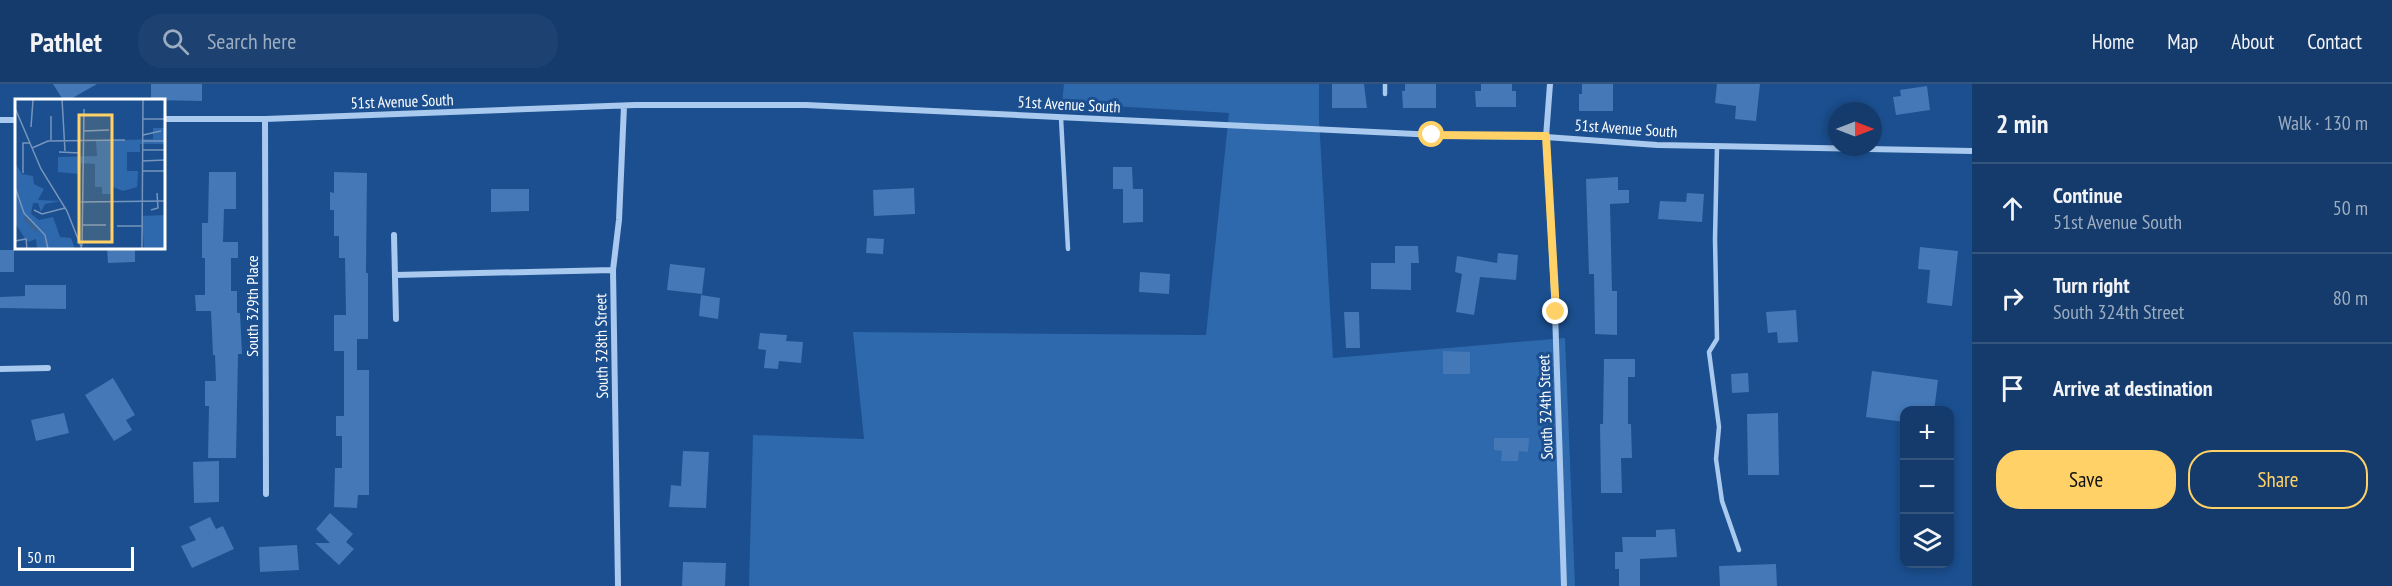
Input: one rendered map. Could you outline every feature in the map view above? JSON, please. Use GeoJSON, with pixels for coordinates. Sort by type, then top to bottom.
{"type":"FeatureCollection","features":[{"type":"Feature","properties":{"kind":"street","name":"South 324th Street"},"geometry":{"type":"LineString","coordinates":[[1550,84],[1546,136],[1556,312],[1564,586]]}},
{"type":"Feature","properties":{"kind":"street","name":"51st Avenue South"},"geometry":{"type":"LineString","coordinates":[[165,119],[265,119],[624,106],[806,105],[1457,136],[1546,136],[1657,145],[1972,151]]}},
{"type":"Feature","properties":{"kind":"street","name":"South 328th Street"},"geometry":{"type":"LineString","coordinates":[[618,586],[613,270],[619,220],[624,106]]}},
{"type":"Feature","properties":{"kind":"street","name":"South 329th Place"},"geometry":{"type":"LineString","coordinates":[[265,119],[266,494]]}},
{"type":"Feature","properties":{"kind":"street"},"geometry":{"type":"LineString","coordinates":[[394,235],[396,319]]}},
{"type":"Feature","properties":{"kind":"street"},"geometry":{"type":"LineString","coordinates":[[395,275],[613,270]]}},
{"type":"Feature","properties":{"kind":"street"},"geometry":{"type":"LineString","coordinates":[[0,369],[48,368]]}},
{"type":"Feature","properties":{"kind":"lane"},"geometry":{"type":"LineString","coordinates":[[1385,84],[1385,94]]}},
{"type":"Feature","properties":{"kind":"lane"},"geometry":{"type":"LineString","coordinates":[[1061,118],[1068,249]]}},
{"type":"Feature","properties":{"kind":"lane"},"geometry":{"type":"LineString","coordinates":[[1717,146],[1715,239],[1717,339],[1709,352],[1719,427],[1716,459],[1722,501],[1739,550]]}},
{"type":"Feature","properties":{"kind":"shaded area"},"geometry":{"type":"Polygon","coordinates":[[[1064,84],[1319,84],[1319,120],[1333,358],[1565,338],[1575,586],[749,586],[753,435],[864,439],[853,332],[1206,335],[1229,113],[1062,103],[1064,84]]]}},
{"type":"Feature","properties":{"kind":"building"},"geometry":{"type":"Polygon","coordinates":[[[53,84],[97,84],[71,99],[62,99],[53,84]]]}},
{"type":"Feature","properties":{"kind":"building"},"geometry":{"type":"Polygon","coordinates":[[[151,84],[202,84],[202,101],[151,99],[151,84]]]}},
{"type":"Feature","properties":{"kind":"building"},"geometry":{"type":"Polygon","coordinates":[[[1332,84],[1364,84],[1367,108],[1332,108],[1332,84]]]}},
{"type":"Feature","properties":{"kind":"building"},"geometry":{"type":"Polygon","coordinates":[[[1405,84],[1436,84],[1436,108],[1403,108],[1402,91],[1405,91],[1405,84]]]}},
{"type":"Feature","properties":{"kind":"building"},"geometry":{"type":"Polygon","coordinates":[[[1481,84],[1512,84],[1512,91],[1516,91],[1516,107],[1476,107],[1475,91],[1481,91],[1481,84]]]}},
{"type":"Feature","properties":{"kind":"building"},"geometry":{"type":"Polygon","coordinates":[[[1582,84],[1613,84],[1613,111],[1579,111],[1579,94],[1582,94],[1582,84]]]}},
{"type":"Feature","properties":{"kind":"building"},"geometry":{"type":"Polygon","coordinates":[[[1717,84],[1760,84],[1756,121],[1735,119],[1736,106],[1715,103],[1717,84]]]}},
{"type":"Feature","properties":{"kind":"building"},"geometry":{"type":"Polygon","coordinates":[[[1927,86],[1930,110],[1896,115],[1893,97],[1901,96],[1900,90],[1927,86]]]}},
{"type":"Feature","properties":{"kind":"building"},"geometry":{"type":"Polygon","coordinates":[[[1113,167],[1132,167],[1133,189],[1143,189],[1143,222],[1123,223],[1123,189],[1113,189],[1113,167]]]}},
{"type":"Feature","properties":{"kind":"building"},"geometry":{"type":"Polygon","coordinates":[[[209,172],[236,172],[236,209],[224,209],[223,242],[238,242],[238,258],[231,258],[231,291],[237,291],[242,354],[238,354],[236,458],[208,458],[209,406],[205,406],[205,381],[216,381],[215,355],[213,355],[211,311],[196,311],[195,295],[205,295],[202,223],[208,223],[209,172]]]}},
{"type":"Feature","properties":{"kind":"building"},"geometry":{"type":"Polygon","coordinates":[[[334,172],[367,173],[368,339],[357,339],[357,370],[369,370],[369,495],[358,495],[357,508],[334,507],[335,468],[342,468],[342,436],[336,436],[336,416],[344,416],[344,351],[334,351],[334,315],[346,315],[345,258],[339,258],[339,236],[334,236],[334,210],[330,210],[330,192],[334,193],[334,172]]]}},
{"type":"Feature","properties":{"kind":"building"},"geometry":{"type":"Polygon","coordinates":[[[1618,177],[1618,190],[1629,190],[1629,203],[1610,204],[1612,291],[1617,291],[1617,335],[1595,334],[1594,274],[1589,274],[1586,179],[1618,177]]]}},
{"type":"Feature","properties":{"kind":"building"},"geometry":{"type":"Polygon","coordinates":[[[914,188],[915,214],[874,216],[873,190],[914,188]]]}},
{"type":"Feature","properties":{"kind":"building"},"geometry":{"type":"Polygon","coordinates":[[[491,189],[529,189],[529,211],[491,212],[491,189]]]}},
{"type":"Feature","properties":{"kind":"building"},"geometry":{"type":"Polygon","coordinates":[[[1687,193],[1704,194],[1702,222],[1658,219],[1660,201],[1686,202],[1687,193]]]}},
{"type":"Feature","properties":{"kind":"building"},"geometry":{"type":"Polygon","coordinates":[[[867,238],[884,239],[883,254],[866,253],[867,238]]]}},
{"type":"Feature","properties":{"kind":"building"},"geometry":{"type":"Polygon","coordinates":[[[1395,246],[1418,246],[1419,263],[1411,263],[1411,290],[1371,289],[1371,263],[1395,263],[1395,246]]]}},
{"type":"Feature","properties":{"kind":"building"},"geometry":{"type":"Polygon","coordinates":[[[1920,247],[1958,251],[1952,306],[1927,303],[1930,270],[1918,269],[1920,247]]]}},
{"type":"Feature","properties":{"kind":"building"},"geometry":{"type":"Polygon","coordinates":[[[107,249],[135,249],[135,262],[108,263],[107,249]]]}},
{"type":"Feature","properties":{"kind":"building"},"geometry":{"type":"Polygon","coordinates":[[[0,250],[14,250],[14,272],[0,272],[0,250]]]}},
{"type":"Feature","properties":{"kind":"building"},"geometry":{"type":"Polygon","coordinates":[[[1498,253],[1518,255],[1516,280],[1480,277],[1474,315],[1456,312],[1462,274],[1455,272],[1457,256],[1497,263],[1498,253]]]}},
{"type":"Feature","properties":{"kind":"building"},"geometry":{"type":"Polygon","coordinates":[[[670,264],[705,268],[702,294],[667,290],[670,264]]]}},
{"type":"Feature","properties":{"kind":"building"},"geometry":{"type":"Polygon","coordinates":[[[1140,272],[1170,274],[1169,294],[1139,292],[1140,272]]]}},
{"type":"Feature","properties":{"kind":"building"},"geometry":{"type":"Polygon","coordinates":[[[25,285],[66,285],[66,309],[0,308],[0,297],[25,296],[25,285]]]}},
{"type":"Feature","properties":{"kind":"building"},"geometry":{"type":"Polygon","coordinates":[[[701,295],[720,298],[718,319],[699,316],[701,295]]]}},
{"type":"Feature","properties":{"kind":"building"},"geometry":{"type":"Polygon","coordinates":[[[1796,310],[1798,342],[1778,343],[1777,332],[1768,333],[1766,312],[1796,310]]]}},
{"type":"Feature","properties":{"kind":"building"},"geometry":{"type":"Polygon","coordinates":[[[1344,312],[1359,312],[1360,348],[1346,348],[1344,312]]]}},
{"type":"Feature","properties":{"kind":"building"},"geometry":{"type":"Polygon","coordinates":[[[760,333],[787,335],[786,341],[803,342],[801,363],[779,361],[778,369],[764,368],[766,350],[758,349],[760,333]]]}},
{"type":"Feature","properties":{"kind":"building"},"geometry":{"type":"Polygon","coordinates":[[[1443,351],[1470,352],[1470,374],[1443,374],[1443,351]]]}},
{"type":"Feature","properties":{"kind":"building"},"geometry":{"type":"Polygon","coordinates":[[[1604,359],[1635,359],[1635,377],[1628,377],[1628,424],[1631,424],[1632,458],[1621,458],[1622,493],[1601,493],[1600,424],[1603,424],[1604,359]]]}},
{"type":"Feature","properties":{"kind":"building"},"geometry":{"type":"Polygon","coordinates":[[[1872,371],[1938,380],[1935,406],[1900,406],[1900,421],[1866,417],[1872,371]]]}},
{"type":"Feature","properties":{"kind":"building"},"geometry":{"type":"Polygon","coordinates":[[[1748,373],[1749,392],[1732,393],[1731,374],[1748,373]]]}},
{"type":"Feature","properties":{"kind":"building"},"geometry":{"type":"Polygon","coordinates":[[[113,378],[135,415],[126,420],[132,430],[114,441],[85,395],[113,378]]]}},
{"type":"Feature","properties":{"kind":"building"},"geometry":{"type":"Polygon","coordinates":[[[64,413],[69,433],[36,441],[31,420],[64,413]]]}},
{"type":"Feature","properties":{"kind":"building"},"geometry":{"type":"Polygon","coordinates":[[[1778,413],[1779,475],[1748,475],[1747,414],[1778,413]]]}},
{"type":"Feature","properties":{"kind":"building"},"geometry":{"type":"Polygon","coordinates":[[[1494,438],[1529,438],[1528,452],[1519,451],[1518,461],[1501,461],[1502,451],[1494,450],[1494,438]]]}},
{"type":"Feature","properties":{"kind":"building"},"geometry":{"type":"Polygon","coordinates":[[[683,451],[709,452],[706,508],[669,507],[671,485],[681,486],[683,451]]]}},
{"type":"Feature","properties":{"kind":"building"},"geometry":{"type":"Polygon","coordinates":[[[219,461],[219,502],[194,503],[193,462],[219,461]]]}},
{"type":"Feature","properties":{"kind":"building"},"geometry":{"type":"Polygon","coordinates":[[[330,513],[353,534],[346,542],[354,549],[339,565],[315,543],[330,543],[316,529],[330,513]]]}},
{"type":"Feature","properties":{"kind":"building"},"geometry":{"type":"Polygon","coordinates":[[[210,517],[216,529],[223,526],[234,549],[192,568],[181,546],[196,540],[189,527],[210,517]]]}},
{"type":"Feature","properties":{"kind":"building"},"geometry":{"type":"Polygon","coordinates":[[[1675,529],[1677,557],[1640,559],[1640,586],[1619,586],[1619,569],[1615,569],[1615,552],[1623,552],[1622,537],[1656,537],[1656,530],[1675,529]]]}},
{"type":"Feature","properties":{"kind":"building"},"geometry":{"type":"Polygon","coordinates":[[[297,545],[299,570],[260,572],[259,547],[297,545]]]}},
{"type":"Feature","properties":{"kind":"building"},"geometry":{"type":"Polygon","coordinates":[[[683,562],[726,563],[725,586],[682,586],[683,562]]]}},
{"type":"Feature","properties":{"kind":"building"},"geometry":{"type":"Polygon","coordinates":[[[1776,564],[1777,586],[1720,586],[1719,566],[1776,564]]]}},
{"type":"Feature","properties":{"kind":"route"},"geometry":{"type":"LineString","coordinates":[[1432,135],[1546,136],[1556,312]]}}]}
